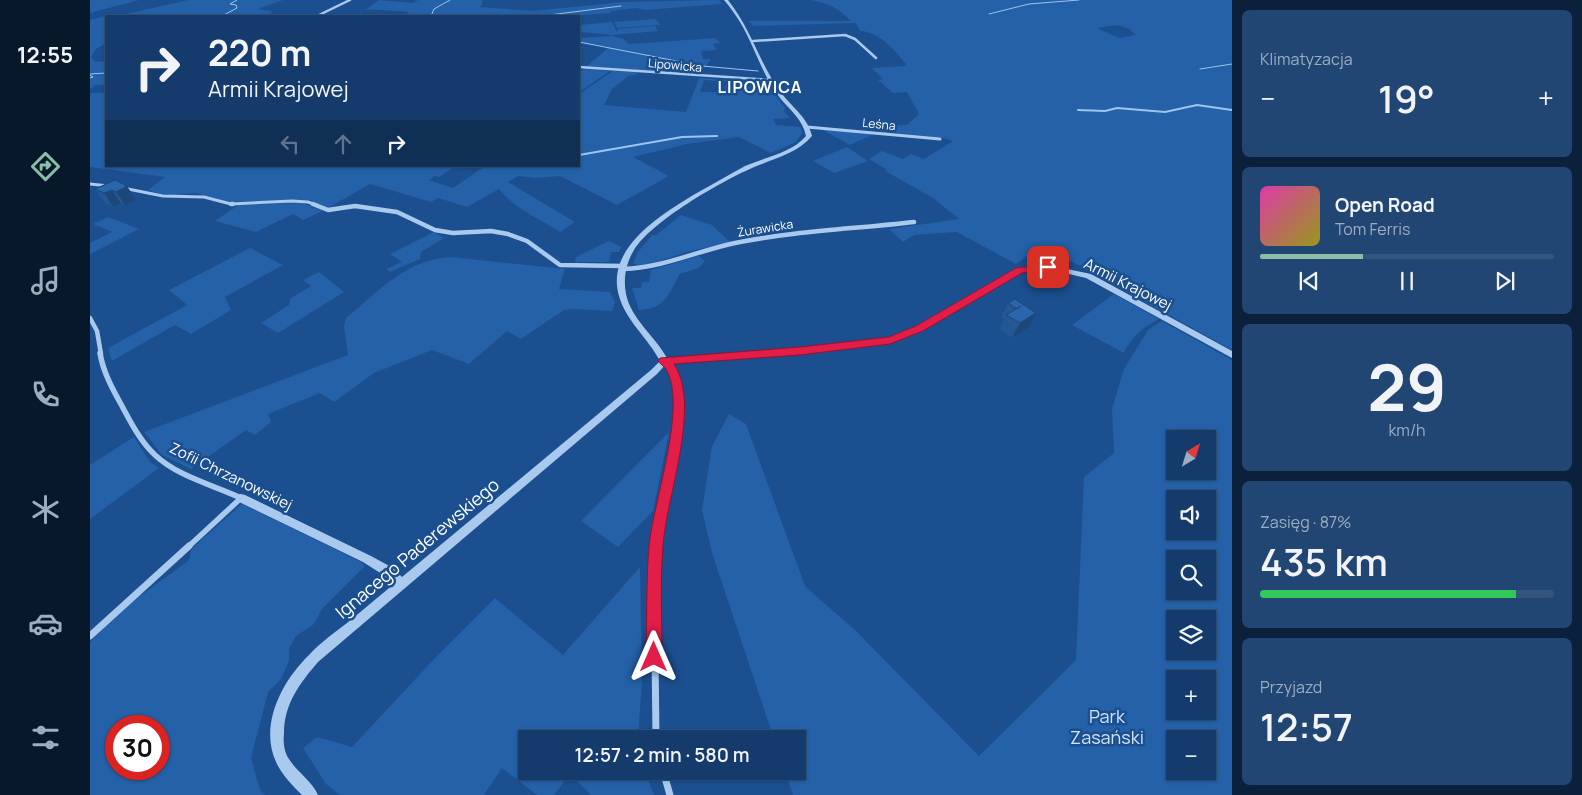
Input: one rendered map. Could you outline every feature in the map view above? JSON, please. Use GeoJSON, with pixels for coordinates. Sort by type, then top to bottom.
{"type":"FeatureCollection","features":[{"type":"Feature","properties":{"kind":"street"},"geometry":{"type":"LineString","coordinates":[[319,15],[350,0]]}},
{"type":"Feature","properties":{"kind":"street"},"geometry":{"type":"LineString","coordinates":[[655,730],[654,566],[664,491],[678,427],[680,400],[671,367],[664,361],[660,352],[637,326],[628,310],[621,289],[623,267],[635,243],[655,224],[725,179],[801,144],[809,136],[807,127],[770,80],[744,23],[726,0]]}},
{"type":"Feature","properties":{"kind":"street"},"geometry":{"type":"LineString","coordinates":[[753,41],[807,38],[828,34],[841,35],[852,38],[876,58]]}},
{"type":"Feature","properties":{"kind":"street","name":"Lipowicka"},"geometry":{"type":"LineString","coordinates":[[580,67],[770,80]]}},
{"type":"Feature","properties":{"kind":"street","name":"Leśna"},"geometry":{"type":"LineString","coordinates":[[807,127],[940,139]]}},
{"type":"Feature","properties":{"kind":"street","name":"Żurawicka"},"geometry":{"type":"LineString","coordinates":[[90,184],[142,190],[163,196],[204,196],[231,204],[292,201],[308,202],[328,210],[355,206],[388,210],[435,230],[453,233],[491,230],[508,234],[528,241],[560,264],[642,269],[732,244],[782,235],[914,222]]}},
{"type":"Feature","properties":{"kind":"street","name":"Armii Krajowej"},"geometry":{"type":"LineString","coordinates":[[664,361],[800,351],[890,340],[919,328],[1012,274],[1038,267],[1067,269],[1088,276],[1232,355]]}},
{"type":"Feature","properties":{"kind":"street","name":"Zofii Chrzanowskiej"},"geometry":{"type":"LineString","coordinates":[[90,318],[100,337],[100,356],[109,381],[138,433],[156,455],[176,468],[366,559],[389,572],[402,584]]}},
{"type":"Feature","properties":{"kind":"street","name":"Ignacego Paderewskiego"},"geometry":{"type":"LineString","coordinates":[[311,795],[286,766],[279,753],[278,716],[299,674],[314,658],[645,380],[664,361]]}},
{"type":"Feature","properties":{"kind":"street"},"geometry":{"type":"LineString","coordinates":[[90,636],[241,498]]}},
{"type":"Feature","properties":{"kind":"street"},"geometry":{"type":"LineString","coordinates":[[666,780],[670,795]]}},
{"type":"Feature","properties":{"kind":"green space"},"geometry":{"type":"Polygon","coordinates":[[[90,0],[139,0],[90,13],[90,0]]]}},
{"type":"Feature","properties":{"kind":"green space"},"geometry":{"type":"Polygon","coordinates":[[[188,0],[283,0],[258,9],[274,12],[266,15],[126,14],[188,0]]]}},
{"type":"Feature","properties":{"kind":"green space"},"geometry":{"type":"Polygon","coordinates":[[[379,0],[413,3],[418,0],[482,0],[482,5],[479,7],[532,11],[624,2],[719,0],[722,4],[645,10],[636,8],[610,11],[611,13],[580,15],[405,15],[409,12],[366,9],[379,0]]]}},
{"type":"Feature","properties":{"kind":"green space"},"geometry":{"type":"Polygon","coordinates":[[[811,0],[1232,0],[1232,350],[1069,260],[1032,252],[1016,264],[957,232],[914,235],[903,242],[889,229],[959,219],[933,198],[885,171],[887,170],[869,159],[882,151],[903,159],[911,154],[924,159],[953,141],[944,138],[877,131],[883,126],[907,125],[919,114],[907,92],[893,93],[878,80],[883,79],[872,68],[905,66],[906,64],[886,42],[874,34],[860,31],[856,23],[753,26],[749,21],[851,21],[837,9],[811,0]],[[1118,25],[1097,28],[1119,38],[1136,35],[1129,29],[1118,25]]]}},
{"type":"Feature","properties":{"kind":"green space"},"geometry":{"type":"Polygon","coordinates":[[[105,16],[105,44],[96,49],[91,57],[94,61],[105,62],[105,85],[96,85],[90,89],[90,20],[105,16]]]}},
{"type":"Feature","properties":{"kind":"green space"},"geometry":{"type":"Polygon","coordinates":[[[656,19],[660,25],[617,28],[614,22],[656,19]]]}},
{"type":"Feature","properties":{"kind":"green space"},"geometry":{"type":"Polygon","coordinates":[[[612,22],[617,32],[618,29],[655,26],[658,31],[613,35],[580,32],[580,25],[612,22]]]}},
{"type":"Feature","properties":{"kind":"green space"},"geometry":{"type":"Polygon","coordinates":[[[612,36],[623,39],[629,44],[715,38],[720,43],[713,44],[717,50],[701,51],[703,59],[711,59],[700,74],[586,67],[609,47],[580,42],[580,38],[612,36]]]}},
{"type":"Feature","properties":{"kind":"green space"},"geometry":{"type":"Polygon","coordinates":[[[585,69],[610,71],[580,91],[580,72],[585,69]]]}},
{"type":"Feature","properties":{"kind":"green space"},"geometry":{"type":"Polygon","coordinates":[[[613,71],[639,72],[635,75],[630,75],[612,89],[604,105],[686,112],[699,78],[765,82],[785,108],[784,111],[790,118],[773,119],[776,125],[800,127],[802,133],[796,142],[771,153],[739,137],[687,144],[633,157],[669,176],[617,205],[560,176],[535,178],[518,176],[508,182],[575,222],[560,232],[520,208],[499,189],[467,207],[438,198],[431,202],[370,184],[328,208],[310,200],[228,202],[195,193],[168,196],[148,190],[165,177],[90,167],[90,93],[105,93],[105,167],[454,167],[439,177],[435,176],[429,180],[453,188],[484,167],[580,167],[580,93],[613,71]],[[704,80],[700,92],[724,92],[725,85],[762,87],[761,84],[704,80]]]}},
{"type":"Feature","properties":{"kind":"green space"},"geometry":{"type":"Polygon","coordinates":[[[821,129],[874,134],[850,145],[821,129]]]}},
{"type":"Feature","properties":{"kind":"green space"},"geometry":{"type":"Polygon","coordinates":[[[847,147],[868,161],[834,173],[813,161],[847,147]]]}},
{"type":"Feature","properties":{"kind":"green space"},"geometry":{"type":"Polygon","coordinates":[[[303,203],[323,211],[303,220],[293,214],[256,232],[215,221],[238,205],[303,203]]]}},
{"type":"Feature","properties":{"kind":"green space"},"geometry":{"type":"Polygon","coordinates":[[[681,215],[712,225],[730,242],[687,252],[641,267],[633,263],[638,252],[653,234],[655,236],[681,215]]]}},
{"type":"Feature","properties":{"kind":"green space"},"geometry":{"type":"Polygon","coordinates":[[[108,217],[139,229],[90,254],[90,243],[112,232],[93,224],[108,217]]]}},
{"type":"Feature","properties":{"kind":"green space"},"geometry":{"type":"Polygon","coordinates":[[[434,232],[444,238],[421,252],[420,259],[390,272],[386,269],[402,262],[390,254],[434,232]]]}},
{"type":"Feature","properties":{"kind":"green space"},"geometry":{"type":"Polygon","coordinates":[[[609,241],[621,247],[619,252],[611,252],[609,262],[575,262],[576,257],[609,241]]]}},
{"type":"Feature","properties":{"kind":"green space"},"geometry":{"type":"Polygon","coordinates":[[[250,248],[283,265],[225,297],[231,310],[191,334],[175,325],[112,361],[108,348],[187,305],[169,290],[250,248]]]}},
{"type":"Feature","properties":{"kind":"green space"},"geometry":{"type":"Polygon","coordinates":[[[699,256],[705,261],[699,268],[680,274],[665,300],[655,307],[639,310],[632,288],[641,288],[642,282],[649,282],[651,270],[699,256]]]}},
{"type":"Feature","properties":{"kind":"green space"},"geometry":{"type":"Polygon","coordinates":[[[451,257],[565,269],[559,289],[610,292],[615,302],[612,311],[564,310],[521,339],[507,331],[469,364],[432,350],[374,373],[334,402],[320,393],[268,414],[271,422],[255,435],[246,430],[191,469],[162,455],[144,432],[348,355],[344,326],[346,318],[382,287],[407,270],[435,259],[451,257]]]}},
{"type":"Feature","properties":{"kind":"green space"},"geometry":{"type":"Polygon","coordinates":[[[319,272],[344,292],[278,333],[261,323],[289,305],[291,298],[311,286],[303,280],[319,272]]]}},
{"type":"Feature","properties":{"kind":"green space"},"geometry":{"type":"Polygon","coordinates":[[[1114,294],[1159,319],[1138,333],[1124,353],[1072,325],[1114,294]]]}},
{"type":"Feature","properties":{"kind":"green space","name":"Park Zasański"},"geometry":{"type":"Polygon","coordinates":[[[1162,321],[1232,360],[1232,795],[793,795],[788,780],[806,780],[806,730],[771,730],[712,553],[702,510],[712,446],[729,414],[746,424],[805,586],[855,630],[979,756],[1076,660],[1084,477],[1114,453],[1112,409],[1124,369],[1148,330],[1162,321]]]}},
{"type":"Feature","properties":{"kind":"green space"},"geometry":{"type":"Polygon","coordinates":[[[669,432],[653,511],[618,547],[581,521],[669,432]]]}},
{"type":"Feature","properties":{"kind":"green space"},"geometry":{"type":"Polygon","coordinates":[[[134,437],[150,462],[159,468],[90,519],[90,465],[134,437]]]}},
{"type":"Feature","properties":{"kind":"green space"},"geometry":{"type":"Polygon","coordinates":[[[242,504],[361,562],[365,566],[322,609],[314,624],[296,636],[289,649],[289,661],[281,679],[268,692],[251,758],[260,790],[265,795],[90,795],[90,642],[130,600],[143,594],[189,560],[191,550],[242,504]]]}},
{"type":"Feature","properties":{"kind":"green space"},"geometry":{"type":"Polygon","coordinates":[[[640,567],[642,681],[639,730],[518,730],[518,780],[565,780],[554,795],[537,795],[502,768],[484,795],[340,795],[326,784],[303,748],[317,737],[352,747],[436,657],[495,598],[563,655],[640,567]]]}},
{"type":"Feature","properties":{"kind":"green space"},"geometry":{"type":"Polygon","coordinates":[[[576,780],[648,780],[654,795],[591,795],[576,780]]]}},
{"type":"Feature","properties":{"kind":"building"},"geometry":{"type":"Polygon","coordinates":[[[115,180],[127,186],[116,192],[112,190],[104,193],[95,189],[115,180]]]}},
{"type":"Feature","properties":{"kind":"building"},"geometry":{"type":"Polygon","coordinates":[[[1015,299],[1036,313],[1020,323],[1006,315],[1017,309],[1008,303],[1015,299]]]}},
{"type":"Feature","properties":{"kind":"waterway"},"geometry":{"type":"LineString","coordinates":[[224,15],[237,8],[236,5],[230,4],[237,0]]}},
{"type":"Feature","properties":{"kind":"waterway"},"geometry":{"type":"LineString","coordinates":[[431,15],[434,9],[450,0]]}},
{"type":"Feature","properties":{"kind":"waterway"},"geometry":{"type":"LineString","coordinates":[[989,14],[1029,4],[1079,0]]}},
{"type":"Feature","properties":{"kind":"waterway"},"geometry":{"type":"LineString","coordinates":[[549,15],[621,6]]}},
{"type":"Feature","properties":{"kind":"waterway"},"geometry":{"type":"LineString","coordinates":[[580,42],[702,66],[758,71]]}},
{"type":"Feature","properties":{"kind":"waterway"},"geometry":{"type":"LineString","coordinates":[[1200,69],[1232,64]]}},
{"type":"Feature","properties":{"kind":"waterway"},"geometry":{"type":"LineString","coordinates":[[90,74],[105,73]]}},
{"type":"Feature","properties":{"kind":"waterway"},"geometry":{"type":"LineString","coordinates":[[90,75],[93,77],[90,78]]}},
{"type":"Feature","properties":{"kind":"waterway"},"geometry":{"type":"LineString","coordinates":[[1078,110],[1105,111],[1117,108],[1165,112],[1197,105],[1232,110]]}},
{"type":"Feature","properties":{"kind":"waterway"},"geometry":{"type":"LineString","coordinates":[[580,155],[682,137],[717,136]]}},
{"type":"Feature","properties":{"kind":"district","name":"LIPOWICA"},"geometry":{"type":"Point","coordinates":[760,87]}},
{"type":"Feature","properties":{"kind":"route"},"geometry":{"type":"LineString","coordinates":[[654,657],[654,566],[656,546],[664,491],[678,427],[680,400],[671,367],[664,361],[878,343],[900,337],[919,328],[1019,270],[1029,267],[1048,267]]}}]}
